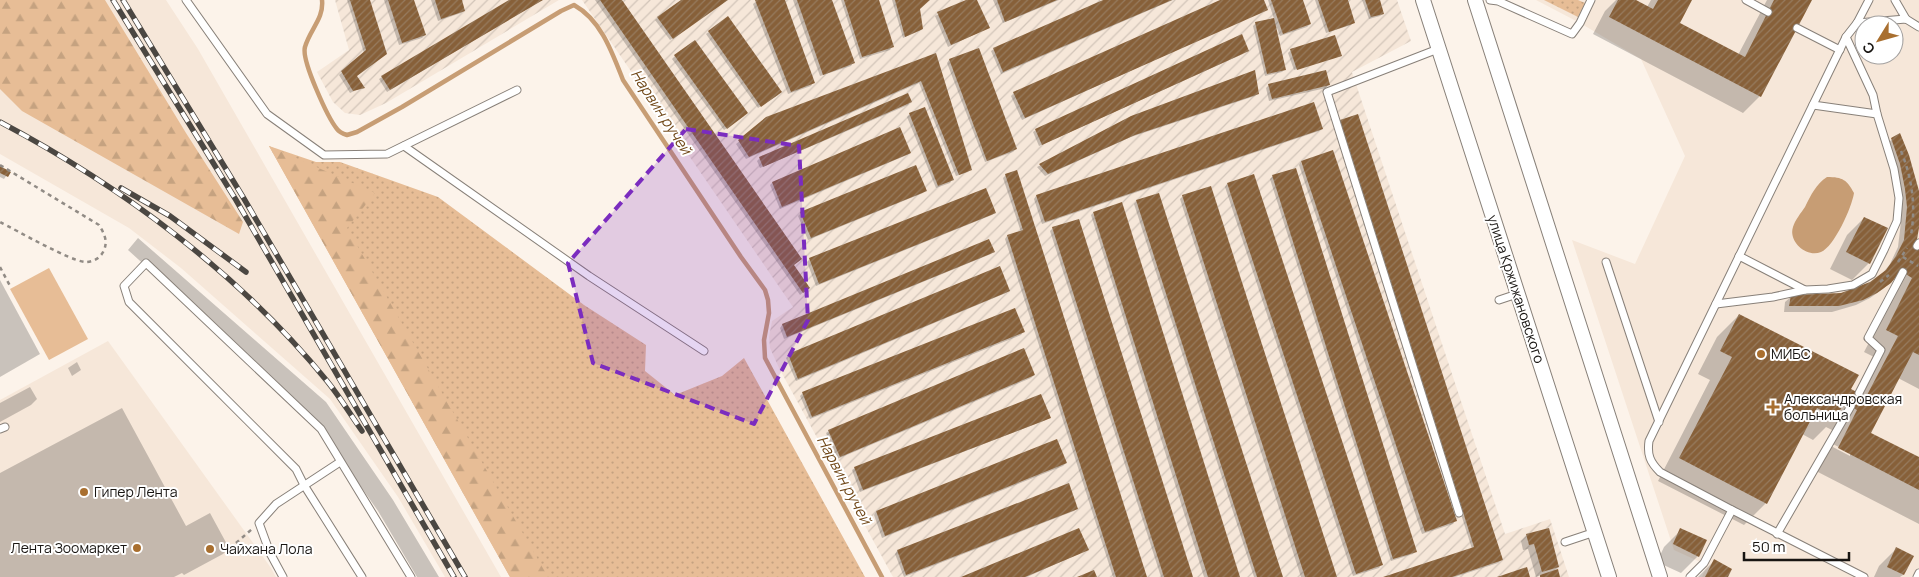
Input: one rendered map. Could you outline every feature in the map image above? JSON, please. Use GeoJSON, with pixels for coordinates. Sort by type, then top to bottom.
{"type":"FeatureCollection","features":[{"type":"Feature","properties":{"kind":"street","name":"улица Кржижановского"},"geometry":{"type":"LineString","coordinates":[[1423,0],[1609,577]]}},
{"type":"Feature","properties":{"kind":"street"},"geometry":{"type":"LineString","coordinates":[[1479,1],[1660,577]]}},
{"type":"Feature","properties":{"kind":"lane"},"geometry":{"type":"LineString","coordinates":[[186,0],[267,114],[324,155],[387,154],[517,90]]}},
{"type":"Feature","properties":{"kind":"lane"},"geometry":{"type":"LineString","coordinates":[[1490,0],[1498,1],[1572,34],[1580,23],[1591,0]]}},
{"type":"Feature","properties":{"kind":"lane"},"geometry":{"type":"LineString","coordinates":[[1746,0],[1768,12]]}},
{"type":"Feature","properties":{"kind":"lane"},"geometry":{"type":"LineString","coordinates":[[1862,15],[1870,0]]}},
{"type":"Feature","properties":{"kind":"lane"},"geometry":{"type":"LineString","coordinates":[[1895,0],[1906,19],[1919,26]]}},
{"type":"Feature","properties":{"kind":"lane"},"geometry":{"type":"LineString","coordinates":[[1854,27],[1846,37],[1742,258],[1716,304],[1658,422],[1649,441],[1647,453],[1652,464],[1660,472],[1864,577]]}},
{"type":"Feature","properties":{"kind":"lane"},"geometry":{"type":"LineString","coordinates":[[1798,28],[1840,50]]}},
{"type":"Feature","properties":{"kind":"lane"},"geometry":{"type":"LineString","coordinates":[[1716,304],[1773,297],[1805,290],[1853,285],[1872,274],[1897,222],[1900,198],[1894,169],[1873,95],[1846,37]]}},
{"type":"Feature","properties":{"kind":"lane"},"geometry":{"type":"LineString","coordinates":[[1438,49],[1327,92],[1459,513]]}},
{"type":"Feature","properties":{"kind":"lane"},"geometry":{"type":"LineString","coordinates":[[1813,105],[1877,114]]}},
{"type":"Feature","properties":{"kind":"lane"},"geometry":{"type":"LineString","coordinates":[[404,146],[589,276],[704,351]]}},
{"type":"Feature","properties":{"kind":"lane"},"geometry":{"type":"LineString","coordinates":[[1742,258],[1805,290]]}},
{"type":"Feature","properties":{"kind":"lane"},"geometry":{"type":"LineString","coordinates":[[1606,262],[1658,422]]}},
{"type":"Feature","properties":{"kind":"lane"},"geometry":{"type":"LineString","coordinates":[[362,577],[304,485],[296,469],[129,302],[124,286],[146,263],[321,429],[411,577]]}},
{"type":"Feature","properties":{"kind":"lane"},"geometry":{"type":"LineString","coordinates":[[1859,393],[1882,350],[1868,338],[1903,272]]}},
{"type":"Feature","properties":{"kind":"lane"},"geometry":{"type":"LineString","coordinates":[[1499,300],[1517,294]]}},
{"type":"Feature","properties":{"kind":"lane"},"geometry":{"type":"LineString","coordinates":[[1778,534],[1851,406]]}},
{"type":"Feature","properties":{"kind":"lane"},"geometry":{"type":"LineString","coordinates":[[284,577],[270,553],[259,522],[276,504],[340,462]]}},
{"type":"Feature","properties":{"kind":"lane"},"geometry":{"type":"LineString","coordinates":[[1690,577],[1704,563],[1732,510]]}},
{"type":"Feature","properties":{"kind":"lane"},"geometry":{"type":"LineString","coordinates":[[1565,542],[1594,532]]}},
{"type":"Feature","properties":{"kind":"lane"},"geometry":{"type":"LineString","coordinates":[[1917,577],[1919,573]]}},
{"type":"Feature","properties":{"kind":"path"},"geometry":{"type":"LineString","coordinates":[[0,166],[99,225],[104,232],[106,242],[104,251],[100,257],[93,261],[77,260],[0,222]]}},
{"type":"Feature","properties":{"kind":"path"},"geometry":{"type":"LineString","coordinates":[[1902,257],[1918,266]]}},
{"type":"Feature","properties":{"kind":"path"},"geometry":{"type":"LineString","coordinates":[[0,267],[10,286]]}},
{"type":"Feature","properties":{"kind":"path"},"geometry":{"type":"LineString","coordinates":[[236,543],[259,522]]}},
{"type":"Feature","properties":{"kind":"highlighted area"},"geometry":{"type":"Polygon","coordinates":[[[686,129],[799,146],[808,320],[754,424],[593,363],[568,263],[686,129]]]}},
{"type":"Feature","properties":{"kind":"shaded area"},"geometry":{"type":"Polygon","coordinates":[[[0,0],[166,0],[198,49],[501,577],[445,577],[398,497],[330,399],[181,268],[129,228],[0,154],[0,0]]]}},
{"type":"Feature","properties":{"kind":"shaded area"},"geometry":{"type":"Polygon","coordinates":[[[335,0],[559,0],[386,103],[360,115],[345,113],[333,102],[317,72],[349,50],[335,0]]]}},
{"type":"Feature","properties":{"kind":"shaded area"},"geometry":{"type":"Polygon","coordinates":[[[582,0],[1397,0],[1411,41],[1352,72],[1505,534],[1550,519],[1569,577],[893,577],[779,368],[770,348],[769,337],[772,321],[793,307],[582,0]]]}},
{"type":"Feature","properties":{"kind":"shaded area","name":"Александровская больница"},"geometry":{"type":"Polygon","coordinates":[[[1536,0],[1919,0],[1919,577],[1702,577],[1707,565],[1674,550],[1572,240],[1635,264],[1685,156],[1641,59],[1580,23],[1536,0]]]}},
{"type":"Feature","properties":{"kind":"shaded area"},"geometry":{"type":"Polygon","coordinates":[[[1827,177],[1844,180],[1854,193],[1853,199],[1837,235],[1831,243],[1821,252],[1810,253],[1796,243],[1792,233],[1793,227],[1814,190],[1827,177]]]}},
{"type":"Feature","properties":{"kind":"shaded area","name":"Гипер Лента"},"geometry":{"type":"Polygon","coordinates":[[[108,341],[276,577],[0,577],[0,400],[108,341]]]}},
{"type":"Feature","properties":{"kind":"green space"},"geometry":{"type":"Polygon","coordinates":[[[0,0],[105,0],[243,222],[239,234],[22,111],[0,89],[0,0]]]}},
{"type":"Feature","properties":{"kind":"green space"},"geometry":{"type":"Polygon","coordinates":[[[1544,0],[1578,0],[1585,3],[1578,17],[1544,0]]]}},
{"type":"Feature","properties":{"kind":"green space"},"geometry":{"type":"Polygon","coordinates":[[[269,146],[316,162],[340,162],[438,197],[584,305],[646,345],[645,371],[675,395],[722,376],[744,358],[865,577],[510,577],[269,146]]]}},
{"type":"Feature","properties":{"kind":"green space"},"geometry":{"type":"Polygon","coordinates":[[[269,146],[375,193],[347,228],[548,577],[510,577],[269,146]]]}},
{"type":"Feature","properties":{"kind":"green space"},"geometry":{"type":"Polygon","coordinates":[[[49,268],[88,339],[49,360],[10,289],[49,268]]]}},
{"type":"Feature","properties":{"kind":"building"},"geometry":{"type":"Polygon","coordinates":[[[350,0],[370,0],[387,54],[357,76],[365,88],[353,91],[341,71],[366,50],[350,0]]]}},
{"type":"Feature","properties":{"kind":"building"},"geometry":{"type":"Polygon","coordinates":[[[388,0],[414,0],[426,35],[402,43],[388,0]]]}},
{"type":"Feature","properties":{"kind":"building"},"geometry":{"type":"Polygon","coordinates":[[[435,0],[462,0],[465,11],[441,19],[435,0]]]}},
{"type":"Feature","properties":{"kind":"building"},"geometry":{"type":"Polygon","coordinates":[[[509,0],[543,0],[390,90],[381,76],[509,0]]]}},
{"type":"Feature","properties":{"kind":"building"},"geometry":{"type":"Polygon","coordinates":[[[600,0],[622,0],[802,259],[794,265],[810,288],[803,293],[600,0]]]}},
{"type":"Feature","properties":{"kind":"building"},"geometry":{"type":"Polygon","coordinates":[[[681,0],[728,0],[673,39],[657,17],[681,0]]]}},
{"type":"Feature","properties":{"kind":"building"},"geometry":{"type":"Polygon","coordinates":[[[755,0],[785,0],[815,83],[791,92],[755,0]]]}},
{"type":"Feature","properties":{"kind":"building"},"geometry":{"type":"Polygon","coordinates":[[[797,0],[832,0],[855,63],[823,75],[797,0]]]}},
{"type":"Feature","properties":{"kind":"building"},"geometry":{"type":"Polygon","coordinates":[[[844,0],[879,0],[894,47],[862,57],[844,0]]]}},
{"type":"Feature","properties":{"kind":"building"},"geometry":{"type":"Polygon","coordinates":[[[895,0],[930,0],[920,9],[923,29],[905,37],[895,0]]]}},
{"type":"Feature","properties":{"kind":"building"},"geometry":{"type":"Polygon","coordinates":[[[966,0],[977,0],[990,28],[951,45],[937,12],[966,0]]]}},
{"type":"Feature","properties":{"kind":"building"},"geometry":{"type":"Polygon","coordinates":[[[997,0],[1057,0],[1005,22],[997,0]]]}},
{"type":"Feature","properties":{"kind":"building"},"geometry":{"type":"Polygon","coordinates":[[[1103,0],[1172,0],[1003,72],[993,48],[1103,0]]]}},
{"type":"Feature","properties":{"kind":"building"},"geometry":{"type":"Polygon","coordinates":[[[1220,0],[1264,0],[1268,10],[1025,118],[1013,92],[1220,0]]]}},
{"type":"Feature","properties":{"kind":"building"},"geometry":{"type":"Polygon","coordinates":[[[1271,0],[1303,0],[1311,24],[1283,34],[1271,0]]]}},
{"type":"Feature","properties":{"kind":"building"},"geometry":{"type":"Polygon","coordinates":[[[1318,0],[1348,0],[1355,23],[1329,32],[1318,0]]]}},
{"type":"Feature","properties":{"kind":"building"},"geometry":{"type":"Polygon","coordinates":[[[1365,0],[1380,0],[1384,14],[1371,17],[1365,0]]]}},
{"type":"Feature","properties":{"kind":"building"},"geometry":{"type":"Polygon","coordinates":[[[1618,0],[1636,0],[1653,9],[1658,0],[1692,0],[1680,23],[1745,57],[1774,0],[1812,0],[1761,97],[1609,17],[1618,0]]]}},
{"type":"Feature","properties":{"kind":"building"},"geometry":{"type":"Polygon","coordinates":[[[728,16],[782,92],[761,107],[708,31],[728,16]]]}},
{"type":"Feature","properties":{"kind":"building"},"geometry":{"type":"Polygon","coordinates":[[[1274,18],[1286,70],[1267,74],[1255,22],[1274,18]]]}},
{"type":"Feature","properties":{"kind":"building"},"geometry":{"type":"Polygon","coordinates":[[[1242,34],[1249,51],[1042,145],[1035,129],[1242,34]]]}},
{"type":"Feature","properties":{"kind":"building"},"geometry":{"type":"Polygon","coordinates":[[[1335,35],[1342,56],[1297,70],[1290,49],[1335,35]]]}},
{"type":"Feature","properties":{"kind":"building"},"geometry":{"type":"Polygon","coordinates":[[[695,40],[748,113],[727,129],[674,55],[695,40]]]}},
{"type":"Feature","properties":{"kind":"building"},"geometry":{"type":"Polygon","coordinates":[[[979,48],[1017,149],[987,161],[949,59],[979,48]]]}},
{"type":"Feature","properties":{"kind":"building"},"geometry":{"type":"Polygon","coordinates":[[[936,53],[972,170],[959,175],[921,81],[749,157],[738,140],[766,117],[936,53]]]}},
{"type":"Feature","properties":{"kind":"building"},"geometry":{"type":"Polygon","coordinates":[[[1255,70],[1259,94],[1135,135],[1048,174],[1039,164],[1131,116],[1255,70]]]}},
{"type":"Feature","properties":{"kind":"building"},"geometry":{"type":"Polygon","coordinates":[[[1326,70],[1330,85],[1272,99],[1268,84],[1326,70]]]}},
{"type":"Feature","properties":{"kind":"building"},"geometry":{"type":"Polygon","coordinates":[[[908,93],[912,102],[763,167],[759,157],[908,93]]]}},
{"type":"Feature","properties":{"kind":"building"},"geometry":{"type":"Polygon","coordinates":[[[1314,102],[1323,129],[1045,222],[1036,195],[1314,102]]]}},
{"type":"Feature","properties":{"kind":"building"},"geometry":{"type":"Polygon","coordinates":[[[925,107],[954,180],[938,186],[909,113],[925,107]]]}},
{"type":"Feature","properties":{"kind":"building"},"geometry":{"type":"Polygon","coordinates":[[[1358,114],[1503,560],[1452,577],[1383,577],[1474,547],[1340,120],[1358,114]]]}},
{"type":"Feature","properties":{"kind":"building"},"geometry":{"type":"Polygon","coordinates":[[[900,127],[911,153],[782,207],[772,182],[900,127]]]}},
{"type":"Feature","properties":{"kind":"building"},"geometry":{"type":"Polygon","coordinates":[[[1900,133],[1909,155],[1919,191],[1919,228],[1916,245],[1919,247],[1919,355],[1913,352],[1871,433],[1919,457],[1919,490],[1838,448],[1857,410],[1844,403],[1836,418],[1817,408],[1767,504],[1679,458],[1732,357],[1720,351],[1739,314],[1859,375],[1851,389],[1866,397],[1898,336],[1886,330],[1912,278],[1901,271],[1891,283],[1877,293],[1863,300],[1839,306],[1789,306],[1791,295],[1841,293],[1870,282],[1886,270],[1896,256],[1904,240],[1907,207],[1900,164],[1891,138],[1900,133]]]}},
{"type":"Feature","properties":{"kind":"building"},"geometry":{"type":"Polygon","coordinates":[[[1333,150],[1457,521],[1425,532],[1301,161],[1333,150]]]}},
{"type":"Feature","properties":{"kind":"building"},"geometry":{"type":"Polygon","coordinates":[[[916,165],[927,191],[811,238],[800,212],[916,165]]]}},
{"type":"Feature","properties":{"kind":"building"},"geometry":{"type":"Polygon","coordinates":[[[0,166],[11,172],[8,177],[0,173],[0,166]]]}},
{"type":"Feature","properties":{"kind":"building"},"geometry":{"type":"Polygon","coordinates":[[[1296,168],[1417,552],[1393,559],[1272,175],[1296,168]]]}},
{"type":"Feature","properties":{"kind":"building"},"geometry":{"type":"Polygon","coordinates":[[[1017,170],[1147,577],[1116,577],[1007,235],[1023,230],[1005,174],[1017,170]]]}},
{"type":"Feature","properties":{"kind":"building"},"geometry":{"type":"Polygon","coordinates":[[[1254,174],[1383,565],[1356,574],[1227,183],[1254,174]]]}},
{"type":"Feature","properties":{"kind":"building"},"geometry":{"type":"Polygon","coordinates":[[[1211,186],[1337,577],[1305,577],[1182,195],[1211,186]]]}},
{"type":"Feature","properties":{"kind":"building"},"geometry":{"type":"Polygon","coordinates":[[[986,188],[996,213],[819,284],[809,258],[986,188]]]}},
{"type":"Feature","properties":{"kind":"building"},"geometry":{"type":"Polygon","coordinates":[[[1159,193],[1283,577],[1257,577],[1136,200],[1159,193]]]}},
{"type":"Feature","properties":{"kind":"building"},"geometry":{"type":"Polygon","coordinates":[[[1122,202],[1240,577],[1208,577],[1093,212],[1122,202]]]}},
{"type":"Feature","properties":{"kind":"building"},"geometry":{"type":"Polygon","coordinates":[[[1864,217],[1888,228],[1870,264],[1846,252],[1864,217]]]}},
{"type":"Feature","properties":{"kind":"building"},"geometry":{"type":"Polygon","coordinates":[[[1079,219],[1193,577],[1164,577],[1052,227],[1079,219]]]}},
{"type":"Feature","properties":{"kind":"building"},"geometry":{"type":"Polygon","coordinates":[[[989,239],[995,252],[787,337],[782,324],[989,239]]]}},
{"type":"Feature","properties":{"kind":"building"},"geometry":{"type":"Polygon","coordinates":[[[1000,266],[1010,291],[798,379],[788,354],[1000,266]]]}},
{"type":"Feature","properties":{"kind":"building"},"geometry":{"type":"Polygon","coordinates":[[[1015,308],[1025,332],[812,417],[802,392],[1015,308]]]}},
{"type":"Feature","properties":{"kind":"building"},"geometry":{"type":"Polygon","coordinates":[[[1024,348],[1035,375],[840,457],[828,430],[1024,348]]]}},
{"type":"Feature","properties":{"kind":"building"},"geometry":{"type":"Polygon","coordinates":[[[1041,394],[1051,418],[863,490],[854,467],[1041,394]]]}},
{"type":"Feature","properties":{"kind":"building"},"geometry":{"type":"Polygon","coordinates":[[[1057,439],[1067,463],[885,536],[876,511],[1057,439]]]}},
{"type":"Feature","properties":{"kind":"building"},"geometry":{"type":"Polygon","coordinates":[[[1069,483],[1078,509],[906,575],[897,550],[1069,483]]]}},
{"type":"Feature","properties":{"kind":"building"},"geometry":{"type":"Polygon","coordinates":[[[1079,528],[1089,550],[1025,577],[961,577],[1079,528]]]}},
{"type":"Feature","properties":{"kind":"building"},"geometry":{"type":"Polygon","coordinates":[[[1549,528],[1559,567],[1542,572],[1534,544],[1529,545],[1526,534],[1549,528]]]}},
{"type":"Feature","properties":{"kind":"building"},"geometry":{"type":"Polygon","coordinates":[[[1680,528],[1707,540],[1699,557],[1673,544],[1680,528]]]}},
{"type":"Feature","properties":{"kind":"building"},"geometry":{"type":"Polygon","coordinates":[[[1896,547],[1914,556],[1904,575],[1887,567],[1896,547]]]}},
{"type":"Feature","properties":{"kind":"building"},"geometry":{"type":"Polygon","coordinates":[[[1714,559],[1732,569],[1728,577],[1705,577],[1714,559]]]}},
{"type":"Feature","properties":{"kind":"building"},"geometry":{"type":"Polygon","coordinates":[[[1527,567],[1530,577],[1497,577],[1527,567]]]}},
{"type":"Feature","properties":{"kind":"building"},"geometry":{"type":"Polygon","coordinates":[[[1558,569],[1560,577],[1540,577],[1540,575],[1558,569]]]}},
{"type":"Feature","properties":{"kind":"building"},"geometry":{"type":"Polygon","coordinates":[[[1094,570],[1097,577],[1077,577],[1094,570]]]}},
{"type":"Feature","properties":{"kind":"waterway","name":"Нарвин ручей"},"geometry":{"type":"LineString","coordinates":[[322,0],[321,13],[307,41],[305,54],[316,89],[333,123],[338,130],[347,135],[357,132],[402,107],[561,11],[574,5],[592,19],[605,38],[623,80],[765,290],[769,313],[764,340],[765,358],[882,577]]}},
{"type":"Feature","properties":{"kind":"railway"},"geometry":{"type":"LineString","coordinates":[[113,0],[236,200],[454,577]]}},
{"type":"Feature","properties":{"kind":"railway"},"geometry":{"type":"LineString","coordinates":[[123,0],[243,197],[465,577]]}},
{"type":"Feature","properties":{"kind":"railway"},"geometry":{"type":"LineString","coordinates":[[0,122],[90,174],[176,235],[217,269],[256,304],[293,342],[332,387],[362,431]]}},
{"type":"Feature","properties":{"kind":"railway"},"geometry":{"type":"LineString","coordinates":[[121,188],[170,216],[246,272]]}},
{"type":"Feature","properties":{"kind":"place","name":"МИБС"},"geometry":{"type":"Point","coordinates":[1761,354]}},
{"type":"Feature","properties":{"kind":"place","name":"Александровская больница"},"geometry":{"type":"Point","coordinates":[1773,407]}},
{"type":"Feature","properties":{"kind":"place","name":"Гипер Лента"},"geometry":{"type":"Point","coordinates":[84,492]}},
{"type":"Feature","properties":{"kind":"place","name":"Лента Зоомаркет"},"geometry":{"type":"Point","coordinates":[137,548]}},
{"type":"Feature","properties":{"kind":"place","name":"Чайхана Лола"},"geometry":{"type":"Point","coordinates":[210,549]}}]}
